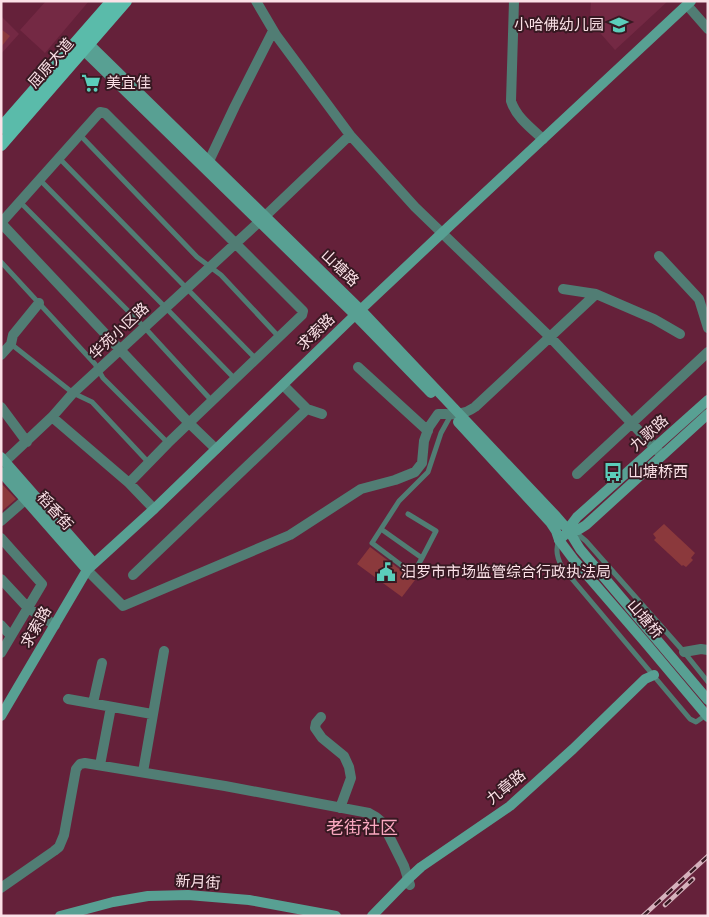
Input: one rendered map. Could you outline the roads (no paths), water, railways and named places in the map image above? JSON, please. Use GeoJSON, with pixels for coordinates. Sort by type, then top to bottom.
{"type":"FeatureCollection","features":[{"type":"Feature","properties":{"kind":"main road","name":"屈原大道"},"geometry":{"type":"LineString","coordinates":[[1,145],[82,43],[112,1]]}},
{"type":"Feature","properties":{"kind":"main road","name":"屈原大道"},"geometry":{"type":"LineString","coordinates":[[1,128],[82,43],[126,1]]}},
{"type":"Feature","properties":{"kind":"street"},"geometry":{"type":"LineString","coordinates":[[256,1],[273,31],[350,135],[415,207],[550,337],[662,456]]}},
{"type":"Feature","properties":{"kind":"street"},"geometry":{"type":"LineString","coordinates":[[514,1],[511,101],[518,116],[542,139]]}},
{"type":"Feature","properties":{"kind":"street"},"geometry":{"type":"LineString","coordinates":[[689,3],[708,29]]}},
{"type":"Feature","properties":{"kind":"street","name":"求索路"},"geometry":{"type":"LineString","coordinates":[[1,716],[91,566],[154,509],[358,312],[689,3]]}},
{"type":"Feature","properties":{"kind":"street"},"geometry":{"type":"LineString","coordinates":[[208,165],[273,31]]}},
{"type":"Feature","properties":{"kind":"street","name":"山塘路"},"geometry":{"type":"LineString","coordinates":[[82,43],[358,312],[569,531]]}},
{"type":"Feature","properties":{"kind":"street"},"geometry":{"type":"LineString","coordinates":[[129,483],[168,443],[189,423],[235,379],[256,359],[279,336],[302,315],[303,311],[104,113],[100,112],[1,223],[189,423],[216,450]]}},
{"type":"Feature","properties":{"kind":"street","name":"华苑小区路"},"geometry":{"type":"LineString","coordinates":[[3,462],[27,442],[74,393],[263,219],[350,135]]}},
{"type":"Feature","properties":{"kind":"street"},"geometry":{"type":"LineString","coordinates":[[659,256],[699,299],[708,328]]}},
{"type":"Feature","properties":{"kind":"street"},"geometry":{"type":"LineString","coordinates":[[563,289],[596,294],[654,319],[680,334]]}},
{"type":"Feature","properties":{"kind":"street"},"geometry":{"type":"LineString","coordinates":[[3,462],[123,606],[290,535],[361,488],[394,480],[415,472],[422,463],[424,441],[429,427],[438,414],[467,413],[475,407],[596,294]]}},
{"type":"Feature","properties":{"kind":"street"},"geometry":{"type":"LineString","coordinates":[[1,355],[11,344],[13,335],[39,303]]}},
{"type":"Feature","properties":{"kind":"street"},"geometry":{"type":"LineString","coordinates":[[577,474],[708,352]]}},
{"type":"Feature","properties":{"kind":"street"},"geometry":{"type":"LineString","coordinates":[[358,367],[428,431]]}},
{"type":"Feature","properties":{"kind":"street"},"geometry":{"type":"LineString","coordinates":[[283,385],[307,409],[322,414]]}},
{"type":"Feature","properties":{"kind":"street","name":"九歌路"},"geometry":{"type":"LineString","coordinates":[[559,540],[569,531],[571,524],[578,517],[708,400]]}},
{"type":"Feature","properties":{"kind":"street"},"geometry":{"type":"LineString","coordinates":[[1,407],[27,442]]}},
{"type":"Feature","properties":{"kind":"street"},"geometry":{"type":"LineString","coordinates":[[133,575],[307,409]]}},
{"type":"Feature","properties":{"kind":"street","name":"山塘路"},"geometry":{"type":"LineString","coordinates":[[456,414],[550,522],[559,540]]}},
{"type":"Feature","properties":{"kind":"street","name":"九歌路"},"geometry":{"type":"LineString","coordinates":[[569,531],[578,530],[586,525],[708,414]]}},
{"type":"Feature","properties":{"kind":"street"},"geometry":{"type":"LineString","coordinates":[[52,417],[129,483],[154,509]]}},
{"type":"Feature","properties":{"kind":"street","name":"稻香街"},"geometry":{"type":"LineString","coordinates":[[1,472],[25,500],[91,566]]}},
{"type":"Feature","properties":{"kind":"street"},"geometry":{"type":"LineString","coordinates":[[1,521],[25,500]]}},
{"type":"Feature","properties":{"kind":"street","name":"山塘桥"},"geometry":{"type":"LineString","coordinates":[[569,531],[580,549],[708,700]]}},
{"type":"Feature","properties":{"kind":"street"},"geometry":{"type":"LineString","coordinates":[[1,538],[42,584],[1,652]]}},
{"type":"Feature","properties":{"kind":"street","name":"山塘桥"},"geometry":{"type":"LineString","coordinates":[[559,540],[708,717]]}},
{"type":"Feature","properties":{"kind":"street"},"geometry":{"type":"LineString","coordinates":[[1,579],[28,608],[55,625]]}},
{"type":"Feature","properties":{"kind":"street"},"geometry":{"type":"LineString","coordinates":[[1,625],[11,636]]}},
{"type":"Feature","properties":{"kind":"street"},"geometry":{"type":"LineString","coordinates":[[684,652],[701,648],[708,650]]}},
{"type":"Feature","properties":{"kind":"street"},"geometry":{"type":"LineString","coordinates":[[143,772],[164,651]]}},
{"type":"Feature","properties":{"kind":"street"},"geometry":{"type":"LineString","coordinates":[[93,703],[102,663]]}},
{"type":"Feature","properties":{"kind":"street","name":"九章路"},"geometry":{"type":"LineString","coordinates":[[372,916],[409,882],[514,808],[649,683],[654,675]]}},
{"type":"Feature","properties":{"kind":"street"},"geometry":{"type":"LineString","coordinates":[[68,699],[152,714]]}},
{"type":"Feature","properties":{"kind":"street"},"geometry":{"type":"LineString","coordinates":[[100,765],[111,707]]}},
{"type":"Feature","properties":{"kind":"street"},"geometry":{"type":"LineString","coordinates":[[321,717],[316,723],[315,728],[322,738],[344,756],[349,767],[350,778],[340,808]]}},
{"type":"Feature","properties":{"kind":"street"},"geometry":{"type":"LineString","coordinates":[[1,888],[59,847],[64,835],[76,769],[80,764],[85,763],[369,813],[382,822],[404,866],[409,882]]}},
{"type":"Feature","properties":{"kind":"street","name":"九章路"},"geometry":{"type":"LineString","coordinates":[[380,916],[409,882]]}},
{"type":"Feature","properties":{"kind":"street","name":"新月街"},"geometry":{"type":"LineString","coordinates":[[60,916],[114,902],[148,896],[188,895],[249,900],[336,916]]}},
{"type":"Feature","properties":{"kind":"lane"},"geometry":{"type":"LineString","coordinates":[[80,134],[197,257],[221,275],[279,336]]}},
{"type":"Feature","properties":{"kind":"lane"},"geometry":{"type":"LineString","coordinates":[[59,158],[256,359]]}},
{"type":"Feature","properties":{"kind":"lane"},"geometry":{"type":"LineString","coordinates":[[39,180],[235,379]]}},
{"type":"Feature","properties":{"kind":"lane"},"geometry":{"type":"LineString","coordinates":[[20,202],[145,328],[212,401]]}},
{"type":"Feature","properties":{"kind":"lane"},"geometry":{"type":"LineString","coordinates":[[1,262],[95,364],[103,378],[168,443]]}},
{"type":"Feature","properties":{"kind":"lane"},"geometry":{"type":"LineString","coordinates":[[11,344],[74,393],[92,402],[149,463]]}},
{"type":"Feature","properties":{"kind":"lane"},"geometry":{"type":"LineString","coordinates":[[408,514],[436,531],[413,574],[372,543],[399,501],[428,472],[441,433],[456,414]]}},
{"type":"Feature","properties":{"kind":"lane"},"geometry":{"type":"LineString","coordinates":[[382,529],[422,558]]}},
{"type":"Feature","properties":{"kind":"lane"},"geometry":{"type":"LineString","coordinates":[[569,531],[586,541],[708,682]]}},
{"type":"Feature","properties":{"kind":"lane"},"geometry":{"type":"LineString","coordinates":[[559,540],[556,546],[558,560],[562,567],[690,719],[696,722],[708,713]]}},
{"type":"Feature","properties":{"kind":"railway"},"geometry":{"type":"LineString","coordinates":[[643,916],[708,856]]}},
{"type":"Feature","properties":{"kind":"railway"},"geometry":{"type":"LineString","coordinates":[[665,905],[693,879]]}},
{"type":"Feature","properties":{"kind":"place","name":"小哈佛幼儿园"},"geometry":{"type":"Point","coordinates":[619,25]}},
{"type":"Feature","properties":{"kind":"place","name":"美宜佳"},"geometry":{"type":"Point","coordinates":[91,83]}},
{"type":"Feature","properties":{"kind":"place","name":"山塘桥西"},"geometry":{"type":"Point","coordinates":[613,472]}},
{"type":"Feature","properties":{"kind":"place","name":"汨罗市市场监管综合行政执法局"},"geometry":{"type":"Point","coordinates":[386,572]}},
{"type":"Feature","properties":{"kind":"district","name":"老街社区"},"geometry":{"type":"Point","coordinates":[362,828]}}]}
